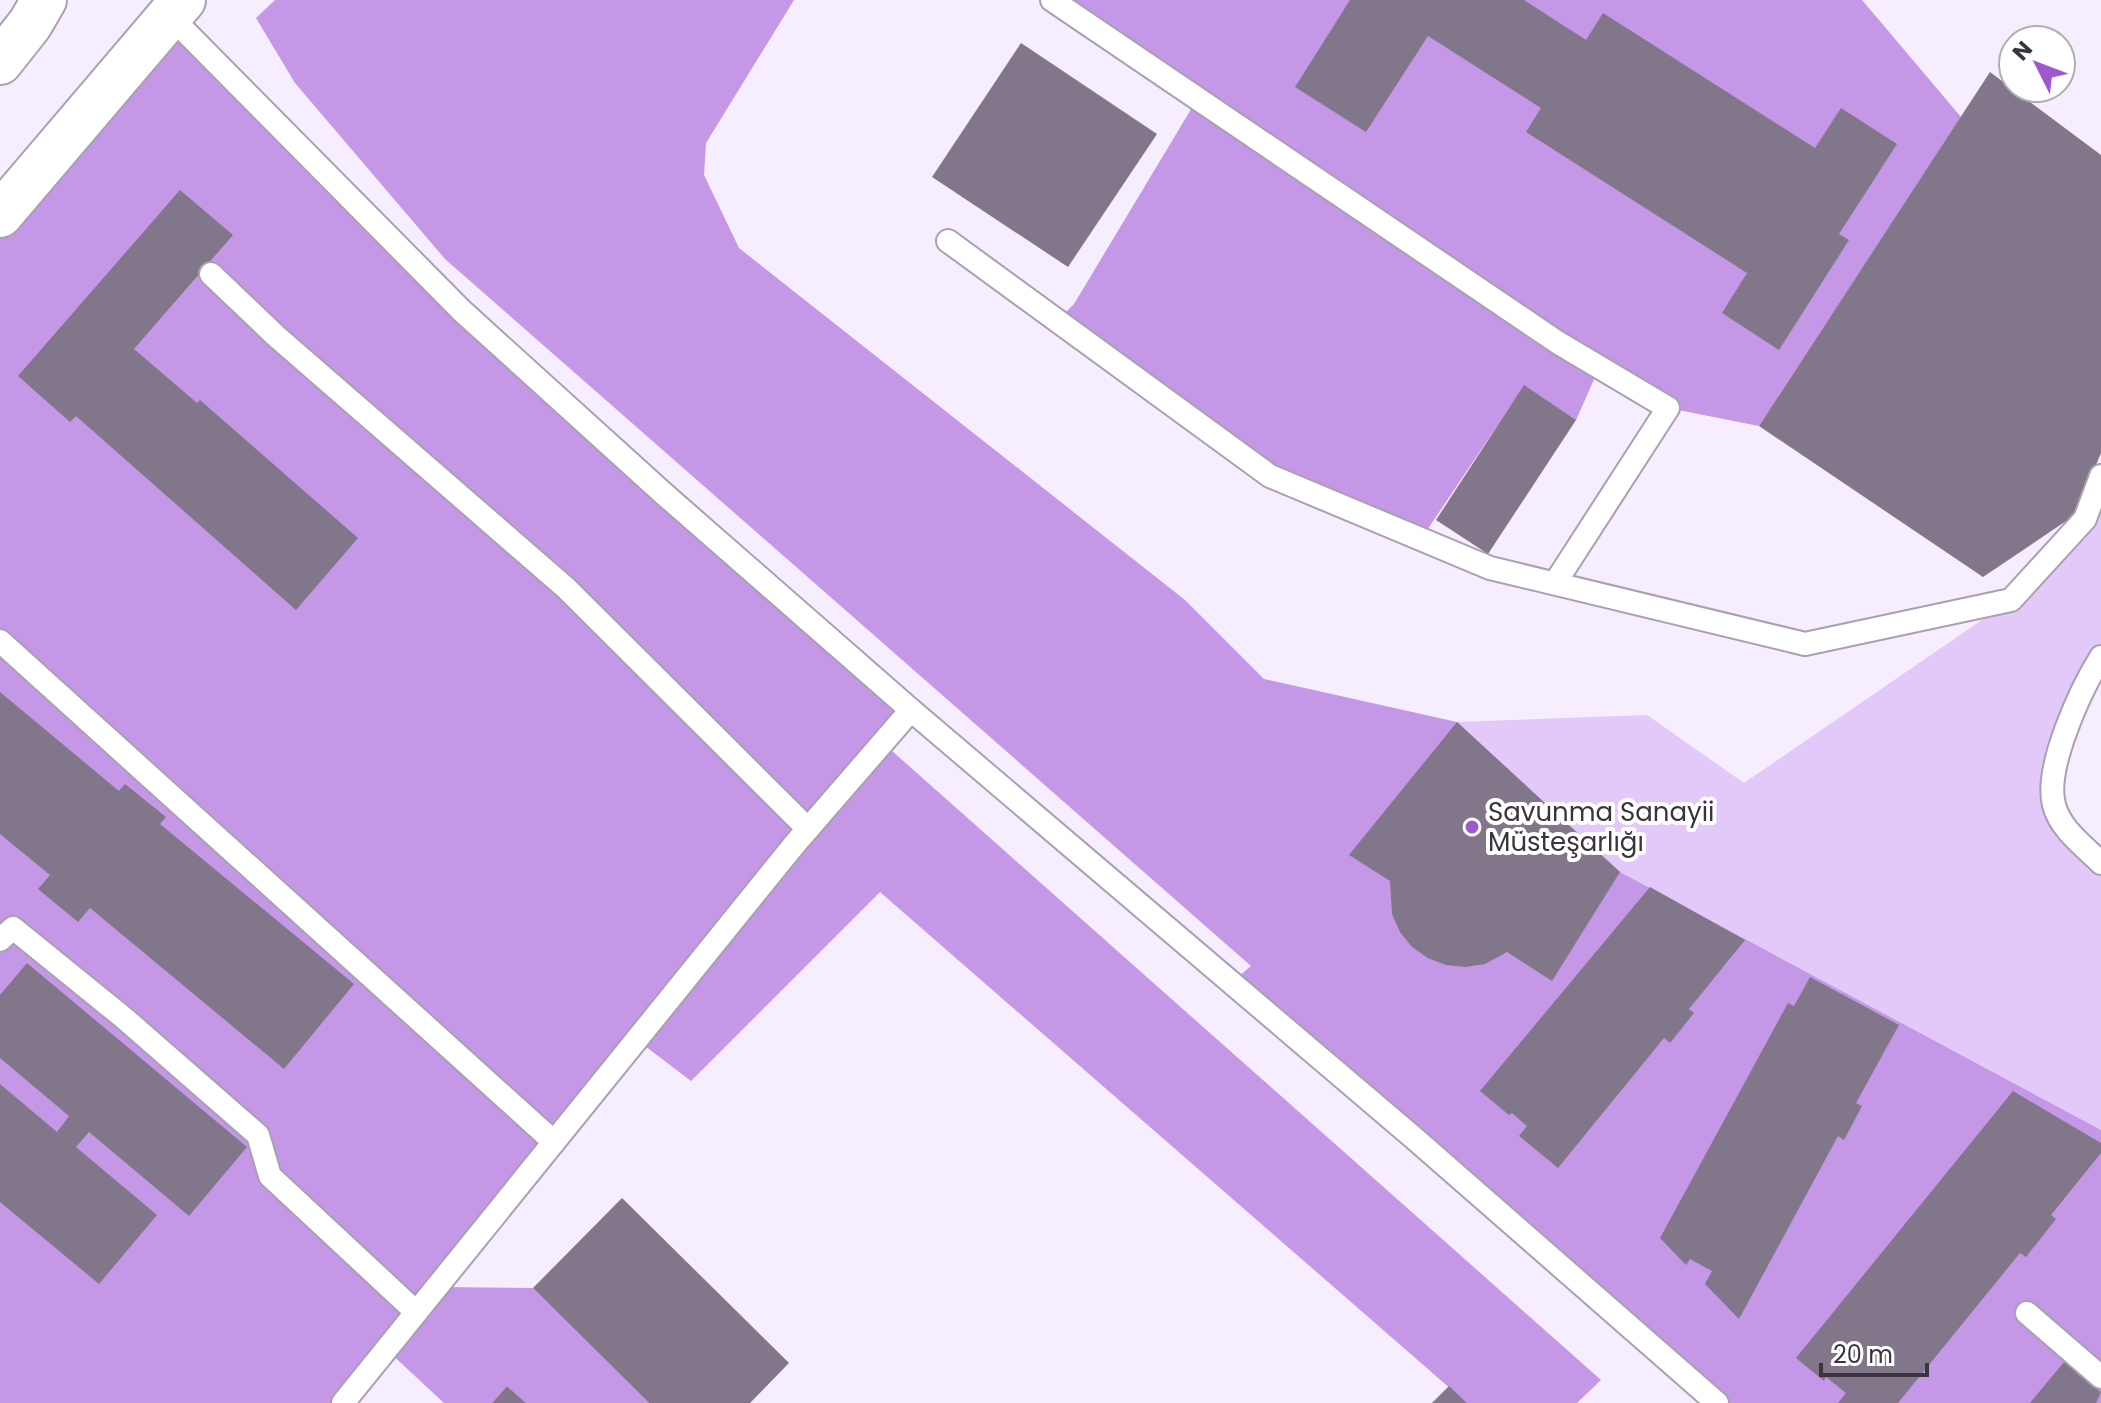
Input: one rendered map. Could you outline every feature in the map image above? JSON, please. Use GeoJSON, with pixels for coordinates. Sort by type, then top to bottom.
{"type":"FeatureCollection","features":[{"type":"Feature","properties":{"kind":"main road"},"geometry":{"type":"LineString","coordinates":[[0,215],[183,4]]}},
{"type":"Feature","properties":{"kind":"main road"},"geometry":{"type":"LineString","coordinates":[[0,62],[45,8]]}},
{"type":"Feature","properties":{"kind":"lane"},"geometry":{"type":"LineString","coordinates":[[1052,0],[1544,334],[1668,408],[1555,583]]}},
{"type":"Feature","properties":{"kind":"lane"},"geometry":{"type":"LineString","coordinates":[[183,4],[462,311],[911,710],[1414,1138],[1717,1403]]}},
{"type":"Feature","properties":{"kind":"lane"},"geometry":{"type":"LineString","coordinates":[[948,241],[1270,476],[1490,568],[1805,644],[2011,600],[2085,519],[2101,476]]}},
{"type":"Feature","properties":{"kind":"lane"},"geometry":{"type":"LineString","coordinates":[[211,274],[276,336],[566,588],[808,829]]}},
{"type":"Feature","properties":{"kind":"lane"},"geometry":{"type":"LineString","coordinates":[[0,641],[554,1142]]}},
{"type":"Feature","properties":{"kind":"lane"},"geometry":{"type":"LineString","coordinates":[[2101,657],[2071,716],[2054,778],[2054,804],[2066,829],[2101,863]]}},
{"type":"Feature","properties":{"kind":"lane"},"geometry":{"type":"LineString","coordinates":[[343,1403],[808,829],[911,710]]}},
{"type":"Feature","properties":{"kind":"lane"},"geometry":{"type":"LineString","coordinates":[[0,940],[13,928],[124,1018],[258,1135],[270,1176],[416,1312]]}},
{"type":"Feature","properties":{"kind":"lane"},"geometry":{"type":"LineString","coordinates":[[2027,1313],[2101,1377]]}},
{"type":"Feature","properties":{"kind":"shaded area"},"geometry":{"type":"Polygon","coordinates":[[[275,0],[794,0],[706,143],[704,175],[739,248],[1185,600],[1264,679],[1457,722],[1620,872],[2101,1130],[2101,1403],[1717,1403],[1231,983],[1251,966],[445,259],[295,83],[256,18],[275,0]]]}},
{"type":"Feature","properties":{"kind":"shaded area"},"geometry":{"type":"Polygon","coordinates":[[[1052,0],[1862,0],[1961,117],[1759,426],[1668,408],[1599,368],[1576,420],[1524,386],[1421,539],[1270,476],[1057,321],[1074,304],[1196,101],[1052,0]]]}},
{"type":"Feature","properties":{"kind":"shaded area"},"geometry":{"type":"Polygon","coordinates":[[[169,15],[462,311],[911,710],[883,743],[1601,1380],[1577,1403],[1467,1403],[880,892],[691,1081],[637,1040],[438,1287],[533,1288],[649,1403],[526,1403],[507,1386],[492,1403],[444,1403],[387,1350],[343,1403],[0,1403],[0,215],[169,15]]]}},
{"type":"Feature","properties":{"kind":"shaded area"},"geometry":{"type":"Polygon","coordinates":[[[2101,476],[2101,657],[2094,668],[2054,804],[2101,863],[2101,1130],[1620,872],[1457,722],[1647,715],[1744,783],[2011,600],[2085,519],[2101,476]]]}},
{"type":"Feature","properties":{"kind":"building"},"geometry":{"type":"Polygon","coordinates":[[[1350,0],[1524,0],[1586,40],[1603,13],[1815,148],[1841,108],[1897,144],[1839,234],[1849,240],[1779,350],[1722,313],[1747,273],[1526,132],[1541,108],[1428,36],[1366,132],[1295,87],[1350,0]]]}},
{"type":"Feature","properties":{"kind":"building"},"geometry":{"type":"Polygon","coordinates":[[[1021,43],[1157,134],[1068,267],[932,177],[1021,43]]]}},
{"type":"Feature","properties":{"kind":"building"},"geometry":{"type":"Polygon","coordinates":[[[1990,72],[1997,77],[1997,104],[2033,104],[2101,155],[2101,453],[2075,515],[1983,577],[1759,426],[1990,72]]]}},
{"type":"Feature","properties":{"kind":"building"},"geometry":{"type":"Polygon","coordinates":[[[180,190],[233,235],[134,349],[197,403],[200,400],[358,538],[296,610],[76,416],[70,422],[18,376],[180,190]]]}},
{"type":"Feature","properties":{"kind":"building"},"geometry":{"type":"Polygon","coordinates":[[[1524,385],[1576,420],[1488,554],[1436,520],[1524,385]]]}},
{"type":"Feature","properties":{"kind":"building"},"geometry":{"type":"Polygon","coordinates":[[[0,692],[119,791],[125,784],[166,817],[160,824],[354,984],[284,1069],[90,908],[78,922],[38,889],[50,875],[0,834],[0,692]]]}},
{"type":"Feature","properties":{"kind":"building","name":"Savunma Sanayii Müsteşarlığı"},"geometry":{"type":"Polygon","coordinates":[[[1457,722],[1620,872],[1552,981],[1507,952],[1485,964],[1465,967],[1446,965],[1428,958],[1412,947],[1400,932],[1392,914],[1390,881],[1349,855],[1457,722]]]}},
{"type":"Feature","properties":{"kind":"building"},"geometry":{"type":"Polygon","coordinates":[[[1650,887],[1745,940],[1689,1009],[1694,1013],[1670,1043],[1664,1038],[1558,1168],[1519,1136],[1527,1126],[1480,1091],[1650,887]]]}},
{"type":"Feature","properties":{"kind":"building"},"geometry":{"type":"Polygon","coordinates":[[[27,963],[247,1147],[189,1216],[89,1132],[76,1147],[157,1215],[99,1284],[0,1202],[0,1084],[57,1132],[69,1116],[0,1058],[0,995],[27,963]]]}},
{"type":"Feature","properties":{"kind":"building"},"geometry":{"type":"Polygon","coordinates":[[[1810,977],[1899,1025],[1856,1103],[1862,1106],[1844,1140],[1838,1136],[1739,1319],[1705,1284],[1712,1271],[1690,1259],[1686,1265],[1660,1238],[1788,1003],[1794,1006],[1810,977]]]}},
{"type":"Feature","properties":{"kind":"building"},"geometry":{"type":"Polygon","coordinates":[[[2013,1091],[2101,1143],[2101,1153],[2051,1215],[2056,1219],[2026,1257],[2020,1253],[1898,1403],[1838,1403],[1846,1393],[1826,1377],[1824,1381],[1796,1358],[2013,1091]]]}},
{"type":"Feature","properties":{"kind":"building"},"geometry":{"type":"Polygon","coordinates":[[[622,1198],[789,1363],[750,1403],[649,1403],[533,1288],[622,1198]]]}},
{"type":"Feature","properties":{"kind":"building"},"geometry":{"type":"Polygon","coordinates":[[[2064,1362],[2101,1392],[2096,1403],[2030,1403],[2064,1362]]]}},
{"type":"Feature","properties":{"kind":"building"},"geometry":{"type":"Polygon","coordinates":[[[507,1386],[526,1403],[492,1403],[507,1386]]]}},
{"type":"Feature","properties":{"kind":"building"},"geometry":{"type":"Polygon","coordinates":[[[1449,1386],[1467,1403],[1432,1403],[1449,1386]]]}},
{"type":"Feature","properties":{"kind":"place","name":"Savunma Sanayii Müsteşarlığı"},"geometry":{"type":"Point","coordinates":[1472,827]}}]}
